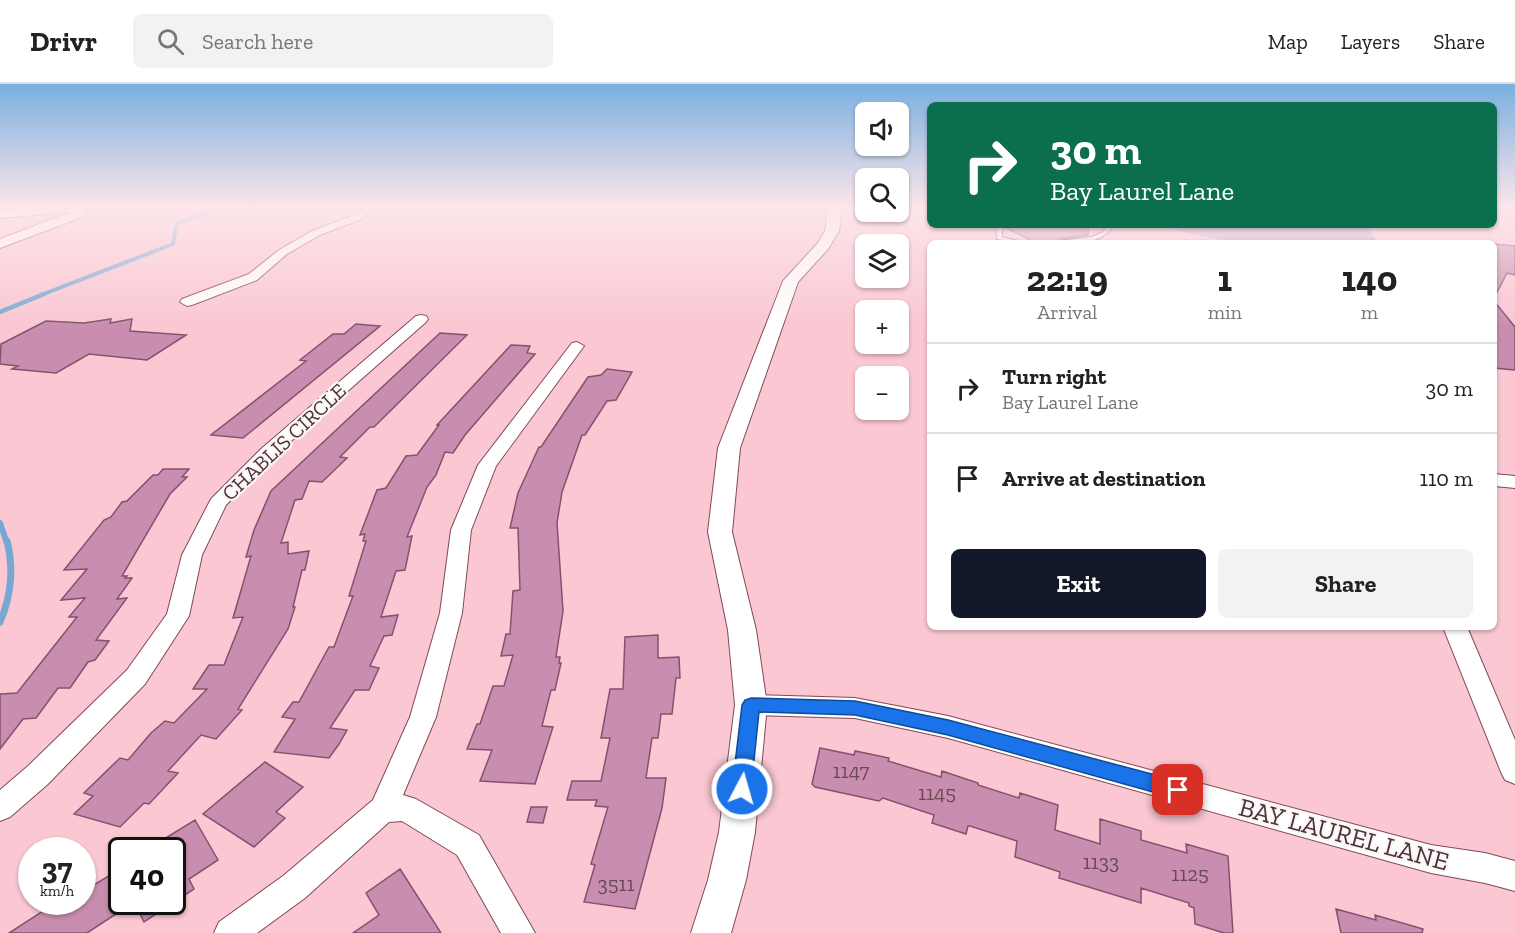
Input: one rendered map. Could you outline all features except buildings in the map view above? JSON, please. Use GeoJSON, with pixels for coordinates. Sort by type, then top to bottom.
{"type":"FeatureCollection","features":[{"type":"Feature","properties":{"kind":"street"},"geometry":{"type":"LineString","coordinates":[[187,302],[253,278],[292,247]]}},
{"type":"Feature","properties":{"kind":"street"},"geometry":{"type":"LineString","coordinates":[[711,933],[727,880],[737,832],[751,705],[742,630],[720,532],[729,448],[791,281],[822,247]]}},
{"type":"Feature","properties":{"kind":"street","name":"CHABLIS CIRCLE"},"geometry":{"type":"LineString","coordinates":[[0,808],[38,775],[136,677],[178,616],[192,555],[218,503],[267,453],[421,319]]}},
{"type":"Feature","properties":{"kind":"street"},"geometry":{"type":"LineString","coordinates":[[230,933],[294,887],[383,809],[423,717],[451,613],[461,530],[487,465],[577,346]]}},
{"type":"Feature","properties":{"kind":"street"},"geometry":{"type":"LineString","coordinates":[[1497,480],[1515,482]]}},
{"type":"Feature","properties":{"kind":"street"},"geometry":{"type":"LineString","coordinates":[[1456,630],[1515,772]]}},
{"type":"Feature","properties":{"kind":"street","name":"BAY LAUREL LANE"},"geometry":{"type":"LineString","coordinates":[[751,705],[855,708],[948,727],[1431,859],[1485,868],[1515,876]]}},
{"type":"Feature","properties":{"kind":"street"},"geometry":{"type":"LineString","coordinates":[[383,809],[406,808],[468,845],[519,933]]}},
{"type":"Feature","properties":{"kind":"waterway"},"geometry":{"type":"LineString","coordinates":[[41,295],[166,247]]}},
{"type":"Feature","properties":{"kind":"waterway"},"geometry":{"type":"LineString","coordinates":[[0,312],[44,294]]}},
{"type":"Feature","properties":{"kind":"waterway"},"geometry":{"type":"LineString","coordinates":[[0,523],[7,543]]}},
{"type":"Feature","properties":{"kind":"waterway"},"geometry":{"type":"LineString","coordinates":[[0,622],[7,603],[10,582],[7,541]]}},
{"type":"Feature","properties":{"kind":"route"},"geometry":{"type":"LineString","coordinates":[[742,789],[751,705],[855,708],[948,727],[1178,790]]}}]}
